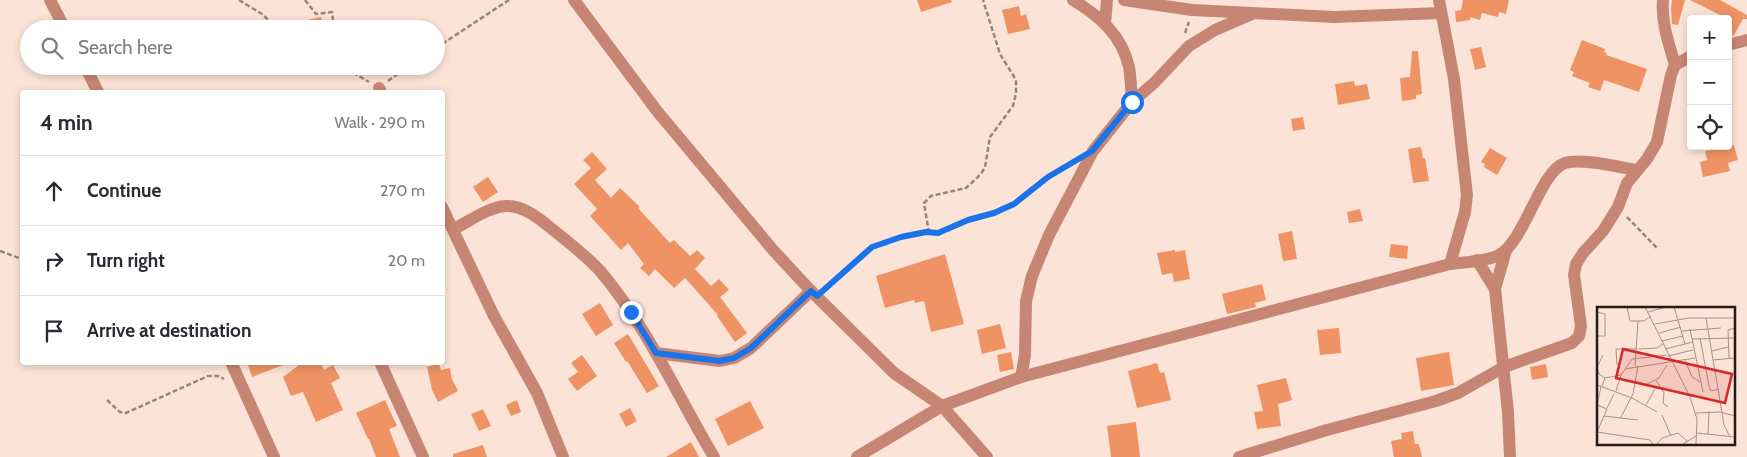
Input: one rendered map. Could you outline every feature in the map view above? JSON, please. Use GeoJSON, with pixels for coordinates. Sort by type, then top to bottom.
{"type":"FeatureCollection","features":[{"type":"Feature","properties":{"kind":"street"},"geometry":{"type":"LineString","coordinates":[[50,0],[60,20]]}},
{"type":"Feature","properties":{"kind":"street"},"geometry":{"type":"LineString","coordinates":[[574,0],[657,111],[773,250],[814,294],[894,373],[942,406],[987,457]]}},
{"type":"Feature","properties":{"kind":"street"},"geometry":{"type":"LineString","coordinates":[[1073,0],[1105,24],[1117,37],[1129,68],[1132,102]]}},
{"type":"Feature","properties":{"kind":"street"},"geometry":{"type":"LineString","coordinates":[[1105,24],[1107,0]]}},
{"type":"Feature","properties":{"kind":"street"},"geometry":{"type":"LineString","coordinates":[[1124,0],[1192,10],[1334,17],[1440,6],[1454,79],[1467,194],[1465,212],[1450,264]]}},
{"type":"Feature","properties":{"kind":"street"},"geometry":{"type":"LineString","coordinates":[[1239,457],[1458,393],[1504,367],[1572,343],[1579,336],[1581,326],[1574,275],[1576,264],[1583,253],[1603,231],[1618,207],[1627,183],[1647,159],[1657,142],[1671,75],[1675,65],[1666,33],[1662,8],[1663,0]]}},
{"type":"Feature","properties":{"kind":"street"},"geometry":{"type":"LineString","coordinates":[[1020,377],[1025,355],[1026,301],[1032,276],[1049,235],[1092,151],[1132,102],[1154,83],[1189,46],[1215,30],[1252,14]]}},
{"type":"Feature","properties":{"kind":"street"},"geometry":{"type":"LineString","coordinates":[[1732,44],[1747,40]]}},
{"type":"Feature","properties":{"kind":"street"},"geometry":{"type":"LineString","coordinates":[[1675,65],[1687,58]]}},
{"type":"Feature","properties":{"kind":"street"},"geometry":{"type":"LineString","coordinates":[[89,75],[97,90]]}},
{"type":"Feature","properties":{"kind":"street"},"geometry":{"type":"LineString","coordinates":[[1510,457],[1504,367],[1495,289],[1506,250],[1553,170],[1563,163],[1576,161],[1637,170]]}},
{"type":"Feature","properties":{"kind":"street"},"geometry":{"type":"LineString","coordinates":[[454,229],[491,209],[506,206],[522,209],[538,218],[600,271],[631,312],[714,457]]}},
{"type":"Feature","properties":{"kind":"street"},"geometry":{"type":"LineString","coordinates":[[445,212],[494,316],[537,393],[563,457]]}},
{"type":"Feature","properties":{"kind":"street"},"geometry":{"type":"LineString","coordinates":[[857,457],[942,406],[1020,377],[1450,264],[1498,255],[1506,250]]}},
{"type":"Feature","properties":{"kind":"street"},"geometry":{"type":"LineString","coordinates":[[1477,260],[1495,289]]}},
{"type":"Feature","properties":{"kind":"street"},"geometry":{"type":"LineString","coordinates":[[656,353],[720,361],[734,358],[751,348],[814,294]]}},
{"type":"Feature","properties":{"kind":"street"},"geometry":{"type":"LineString","coordinates":[[232,365],[274,457]]}},
{"type":"Feature","properties":{"kind":"street"},"geometry":{"type":"LineString","coordinates":[[381,365],[423,457]]}},
{"type":"Feature","properties":{"kind":"path"},"geometry":{"type":"LineString","coordinates":[[240,0],[268,20]]}},
{"type":"Feature","properties":{"kind":"path"},"geometry":{"type":"LineString","coordinates":[[305,0],[316,14],[332,12],[333,20]]}},
{"type":"Feature","properties":{"kind":"path"},"geometry":{"type":"LineString","coordinates":[[445,42],[509,0]]}},
{"type":"Feature","properties":{"kind":"path"},"geometry":{"type":"LineString","coordinates":[[929,233],[924,203],[931,196],[966,188],[981,174],[985,167],[990,137],[1013,106],[1016,80],[1000,54],[983,0]]}},
{"type":"Feature","properties":{"kind":"path"},"geometry":{"type":"LineString","coordinates":[[357,75],[380,90],[399,75]]}},
{"type":"Feature","properties":{"kind":"path"},"geometry":{"type":"LineString","coordinates":[[814,294],[872,247],[901,237],[938,233],[968,220],[994,213],[1014,204],[1048,177],[1092,151]]}},
{"type":"Feature","properties":{"kind":"path"},"geometry":{"type":"LineString","coordinates":[[1618,207],[1658,248]]}},
{"type":"Feature","properties":{"kind":"path"},"geometry":{"type":"LineString","coordinates":[[0,251],[20,258]]}},
{"type":"Feature","properties":{"kind":"path"},"geometry":{"type":"LineString","coordinates":[[107,400],[120,412],[126,413],[208,376],[218,376],[244,388]]}},
{"type":"Feature","properties":{"kind":"building"},"geometry":{"type":"Polygon","coordinates":[[[917,0],[951,0],[952,2],[921,12],[917,0]]]}},
{"type":"Feature","properties":{"kind":"building"},"geometry":{"type":"Polygon","coordinates":[[[1463,0],[1509,0],[1506,14],[1499,12],[1498,17],[1482,13],[1480,20],[1470,17],[1470,20],[1456,22],[1455,11],[1461,10],[1463,0]]]}},
{"type":"Feature","properties":{"kind":"building"},"geometry":{"type":"Polygon","coordinates":[[[1672,0],[1685,0],[1678,25],[1672,24],[1672,0]]]}},
{"type":"Feature","properties":{"kind":"building"},"geometry":{"type":"Polygon","coordinates":[[[1690,0],[1720,0],[1747,15],[1747,19],[1743,19],[1732,36],[1732,15],[1720,15],[1690,0]]]}},
{"type":"Feature","properties":{"kind":"building"},"geometry":{"type":"Polygon","coordinates":[[[1019,6],[1021,16],[1026,14],[1030,29],[1008,34],[1002,10],[1019,6]]]}},
{"type":"Feature","properties":{"kind":"building"},"geometry":{"type":"Polygon","coordinates":[[[321,17],[322,20],[307,20],[321,17]]]}},
{"type":"Feature","properties":{"kind":"building"},"geometry":{"type":"Polygon","coordinates":[[[1582,40],[1605,49],[1606,55],[1647,69],[1639,92],[1604,80],[1600,91],[1588,87],[1590,83],[1572,76],[1574,72],[1570,70],[1582,40]]]}},
{"type":"Feature","properties":{"kind":"building"},"geometry":{"type":"Polygon","coordinates":[[[1481,47],[1486,67],[1475,70],[1470,49],[1481,47]]]}},
{"type":"Feature","properties":{"kind":"building"},"geometry":{"type":"Polygon","coordinates":[[[1412,51],[1418,51],[1422,94],[1416,95],[1416,99],[1402,101],[1400,78],[1410,77],[1412,51]]]}},
{"type":"Feature","properties":{"kind":"building"},"geometry":{"type":"Polygon","coordinates":[[[1354,81],[1355,86],[1367,84],[1370,99],[1338,105],[1335,84],[1354,81]]]}},
{"type":"Feature","properties":{"kind":"building"},"geometry":{"type":"Polygon","coordinates":[[[1303,117],[1305,129],[1293,131],[1291,119],[1303,117]]]}},
{"type":"Feature","properties":{"kind":"building"},"geometry":{"type":"Polygon","coordinates":[[[1732,145],[1734,145],[1738,160],[1728,163],[1730,171],[1703,177],[1700,162],[1707,160],[1705,151],[1732,150],[1732,145]]]}},
{"type":"Feature","properties":{"kind":"building"},"geometry":{"type":"Polygon","coordinates":[[[1421,147],[1429,181],[1413,183],[1408,149],[1421,147]]]}},
{"type":"Feature","properties":{"kind":"building"},"geometry":{"type":"Polygon","coordinates":[[[1490,148],[1507,158],[1497,175],[1484,167],[1485,164],[1481,162],[1490,148]]]}},
{"type":"Feature","properties":{"kind":"building"},"geometry":{"type":"Polygon","coordinates":[[[592,152],[607,169],[595,180],[611,198],[620,188],[640,207],[638,208],[670,243],[674,240],[690,256],[697,250],[705,258],[695,269],[711,286],[719,279],[729,290],[720,297],[747,333],[735,342],[718,315],[685,278],[674,288],[655,269],[649,276],[640,268],[644,264],[628,243],[621,250],[590,216],[597,209],[574,184],[591,168],[583,160],[592,152]]]}},
{"type":"Feature","properties":{"kind":"building"},"geometry":{"type":"Polygon","coordinates":[[[488,177],[498,192],[483,202],[473,187],[488,177]]]}},
{"type":"Feature","properties":{"kind":"building"},"geometry":{"type":"Polygon","coordinates":[[[1360,209],[1363,221],[1349,223],[1347,212],[1360,209]]]}},
{"type":"Feature","properties":{"kind":"building"},"geometry":{"type":"Polygon","coordinates":[[[1292,231],[1297,259],[1283,261],[1278,234],[1292,231]]]}},
{"type":"Feature","properties":{"kind":"building"},"geometry":{"type":"Polygon","coordinates":[[[1391,244],[1408,246],[1407,259],[1389,257],[1391,244]]]}},
{"type":"Feature","properties":{"kind":"building"},"geometry":{"type":"Polygon","coordinates":[[[1175,250],[1175,252],[1185,250],[1190,279],[1174,282],[1172,273],[1162,275],[1157,253],[1175,250]]]}},
{"type":"Feature","properties":{"kind":"building"},"geometry":{"type":"Polygon","coordinates":[[[945,254],[964,324],[931,332],[924,301],[915,303],[914,300],[885,308],[876,276],[945,254]]]}},
{"type":"Feature","properties":{"kind":"building"},"geometry":{"type":"Polygon","coordinates":[[[1262,284],[1266,300],[1255,303],[1256,307],[1227,314],[1222,294],[1262,284]]]}},
{"type":"Feature","properties":{"kind":"building"},"geometry":{"type":"Polygon","coordinates":[[[600,303],[613,325],[596,336],[582,314],[600,303]]]}},
{"type":"Feature","properties":{"kind":"building"},"geometry":{"type":"Polygon","coordinates":[[[1000,324],[1006,348],[982,354],[977,330],[1000,324]]]}},
{"type":"Feature","properties":{"kind":"building"},"geometry":{"type":"Polygon","coordinates":[[[1339,328],[1341,353],[1320,355],[1317,330],[1339,328]]]}},
{"type":"Feature","properties":{"kind":"building"},"geometry":{"type":"Polygon","coordinates":[[[628,334],[659,386],[647,393],[614,343],[628,334]]]}},
{"type":"Feature","properties":{"kind":"building"},"geometry":{"type":"Polygon","coordinates":[[[1011,352],[1014,369],[1000,372],[997,355],[1011,352]]]}},
{"type":"Feature","properties":{"kind":"building"},"geometry":{"type":"Polygon","coordinates":[[[1449,352],[1454,385],[1421,391],[1416,358],[1449,352]]]}},
{"type":"Feature","properties":{"kind":"building"},"geometry":{"type":"Polygon","coordinates":[[[582,355],[597,376],[577,391],[568,379],[578,372],[571,363],[582,355]]]}},
{"type":"Feature","properties":{"kind":"building"},"geometry":{"type":"Polygon","coordinates":[[[1157,363],[1160,373],[1164,372],[1171,400],[1137,408],[1128,371],[1157,363]]]}},
{"type":"Feature","properties":{"kind":"building"},"geometry":{"type":"Polygon","coordinates":[[[1546,364],[1548,377],[1532,380],[1530,367],[1546,364]]]}},
{"type":"Feature","properties":{"kind":"building"},"geometry":{"type":"Polygon","coordinates":[[[248,365],[283,365],[252,377],[248,365]]]}},
{"type":"Feature","properties":{"kind":"building"},"geometry":{"type":"Polygon","coordinates":[[[299,365],[322,365],[324,370],[333,365],[340,378],[331,383],[343,410],[316,422],[303,392],[291,396],[283,377],[299,365]]]}},
{"type":"Feature","properties":{"kind":"building"},"geometry":{"type":"Polygon","coordinates":[[[439,365],[441,370],[450,368],[452,379],[458,391],[438,402],[432,390],[427,367],[439,365]]]}},
{"type":"Feature","properties":{"kind":"building"},"geometry":{"type":"Polygon","coordinates":[[[1286,378],[1292,400],[1278,404],[1281,426],[1257,429],[1254,412],[1263,411],[1257,385],[1286,378]]]}},
{"type":"Feature","properties":{"kind":"building"},"geometry":{"type":"Polygon","coordinates":[[[385,400],[397,426],[389,429],[400,457],[376,457],[356,413],[385,400]]]}},
{"type":"Feature","properties":{"kind":"building"},"geometry":{"type":"Polygon","coordinates":[[[517,400],[521,412],[511,416],[506,405],[517,400]]]}},
{"type":"Feature","properties":{"kind":"building"},"geometry":{"type":"Polygon","coordinates":[[[750,401],[764,428],[728,446],[715,419],[750,401]]]}},
{"type":"Feature","properties":{"kind":"building"},"geometry":{"type":"Polygon","coordinates":[[[630,408],[637,421],[626,427],[619,414],[630,408]]]}},
{"type":"Feature","properties":{"kind":"building"},"geometry":{"type":"Polygon","coordinates":[[[483,409],[491,426],[479,431],[471,414],[483,409]]]}},
{"type":"Feature","properties":{"kind":"building"},"geometry":{"type":"Polygon","coordinates":[[[1136,422],[1140,457],[1111,457],[1107,426],[1136,422]]]}},
{"type":"Feature","properties":{"kind":"building"},"geometry":{"type":"Polygon","coordinates":[[[1413,431],[1415,444],[1419,444],[1422,457],[1394,457],[1391,441],[1402,439],[1401,433],[1413,431]]]}},
{"type":"Feature","properties":{"kind":"building"},"geometry":{"type":"Polygon","coordinates":[[[691,442],[699,457],[666,457],[691,442]]]}},
{"type":"Feature","properties":{"kind":"building"},"geometry":{"type":"Polygon","coordinates":[[[483,445],[487,457],[453,457],[453,454],[483,445]]]}},
{"type":"Feature","properties":{"kind":"route"},"geometry":{"type":"LineString","coordinates":[[631,312],[656,353],[720,361],[734,358],[751,348],[811,291],[817,296],[872,247],[901,237],[926,232],[938,233],[1014,204],[1048,177],[1092,151],[1132,102]]}}]}
